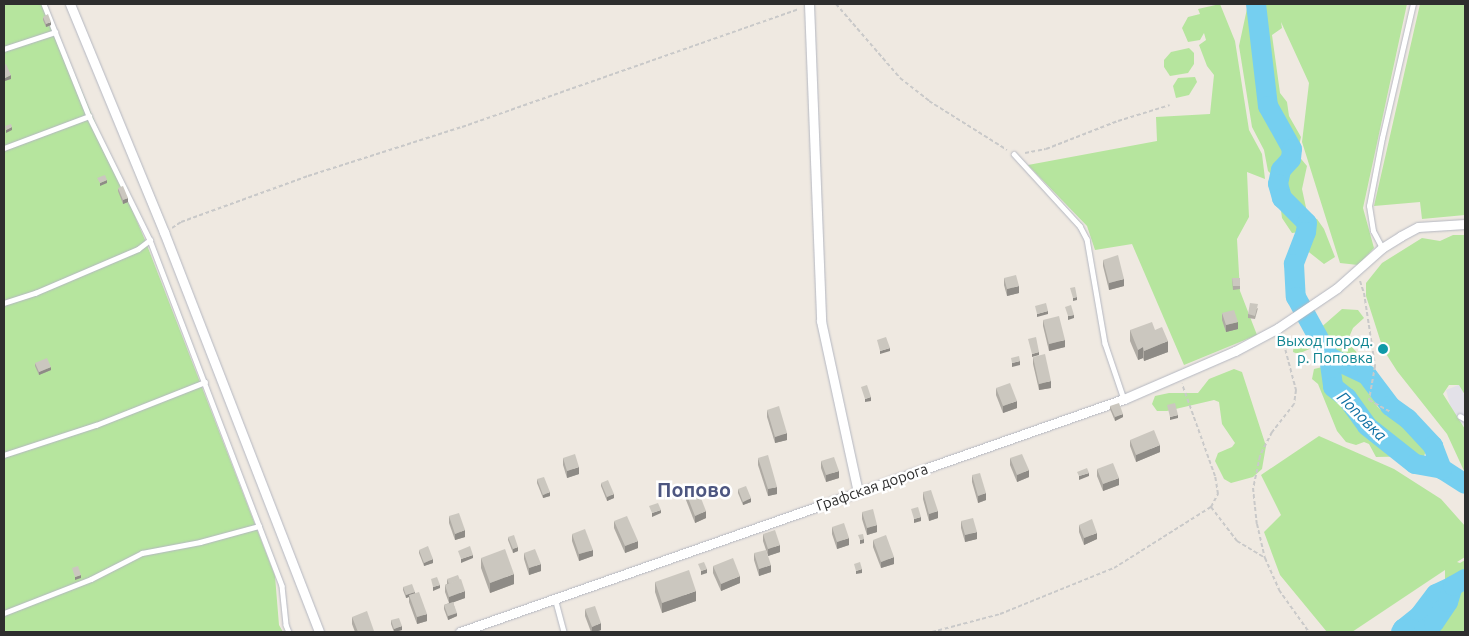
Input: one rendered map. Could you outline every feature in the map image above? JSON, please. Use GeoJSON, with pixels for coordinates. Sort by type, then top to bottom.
{"type":"FeatureCollection","features":[{"type":"Feature","properties":{"kind":"street"},"geometry":{"type":"LineString","coordinates":[[70,4],[164,232],[319,632]]}},
{"type":"Feature","properties":{"kind":"street"},"geometry":{"type":"LineString","coordinates":[[809,4],[821,321],[858,492]]}},
{"type":"Feature","properties":{"kind":"street"},"geometry":{"type":"LineString","coordinates":[[1356,272],[1382,248],[1418,227],[1465,224]]}},
{"type":"Feature","properties":{"kind":"street","name":"Графская дорога"},"geometry":{"type":"LineString","coordinates":[[460,632],[1124,399],[1234,351],[1278,328],[1337,288],[1356,272]]}},
{"type":"Feature","properties":{"kind":"lane"},"geometry":{"type":"LineString","coordinates":[[44,4],[89,116],[150,240],[175,310],[205,382],[282,586],[286,625],[289,632]]}},
{"type":"Feature","properties":{"kind":"lane"},"geometry":{"type":"LineString","coordinates":[[1382,248],[1373,231],[1369,206],[1382,138],[1413,4]]}},
{"type":"Feature","properties":{"kind":"lane"},"geometry":{"type":"LineString","coordinates":[[4,49],[55,32]]}},
{"type":"Feature","properties":{"kind":"lane"},"geometry":{"type":"LineString","coordinates":[[4,148],[89,116]]}},
{"type":"Feature","properties":{"kind":"lane"},"geometry":{"type":"LineString","coordinates":[[1014,154],[1080,226],[1087,239],[1105,343],[1124,399]]}},
{"type":"Feature","properties":{"kind":"lane"},"geometry":{"type":"LineString","coordinates":[[4,303],[35,293],[138,249],[150,240]]}},
{"type":"Feature","properties":{"kind":"lane"},"geometry":{"type":"LineString","coordinates":[[4,455],[96,425],[205,382]]}},
{"type":"Feature","properties":{"kind":"lane"},"geometry":{"type":"LineString","coordinates":[[1460,416],[1465,419]]}},
{"type":"Feature","properties":{"kind":"lane"},"geometry":{"type":"LineString","coordinates":[[4,613],[91,579],[142,553],[200,542],[259,526]]}},
{"type":"Feature","properties":{"kind":"lane"},"geometry":{"type":"LineString","coordinates":[[555,598],[564,632]]}},
{"type":"Feature","properties":{"kind":"path"},"geometry":{"type":"LineString","coordinates":[[164,232],[181,222],[308,176],[471,124],[809,4]]}},
{"type":"Feature","properties":{"kind":"path"},"geometry":{"type":"LineString","coordinates":[[836,4],[900,78],[929,101],[1014,154],[1046,149],[1118,121],[1170,105]]}},
{"type":"Feature","properties":{"kind":"path"},"geometry":{"type":"LineString","coordinates":[[1356,272],[1364,293],[1375,366],[1369,400],[1391,412]]}},
{"type":"Feature","properties":{"kind":"path"},"geometry":{"type":"LineString","coordinates":[[1278,328],[1287,351],[1296,390],[1294,404],[1272,432],[1260,456],[1253,488],[1257,524],[1265,558],[1280,590],[1309,632]]}},
{"type":"Feature","properties":{"kind":"path"},"geometry":{"type":"LineString","coordinates":[[932,632],[1000,614],[1114,568],[1210,508],[1218,494],[1215,476],[1179,375]]}},
{"type":"Feature","properties":{"kind":"path"},"geometry":{"type":"LineString","coordinates":[[1210,508],[1237,541],[1265,558]]}},
{"type":"Feature","properties":{"kind":"shaded area"},"geometry":{"type":"Polygon","coordinates":[[[1461,384],[1465,398],[1465,427],[1453,416],[1446,390],[1461,384]]]}},
{"type":"Feature","properties":{"kind":"green space"},"geometry":{"type":"Polygon","coordinates":[[[4,4],[45,4],[145,240],[275,576],[279,625],[283,632],[4,632],[4,4]]]}},
{"type":"Feature","properties":{"kind":"green space"},"geometry":{"type":"Polygon","coordinates":[[[1220,4],[1235,41],[1249,130],[1262,154],[1265,179],[1247,172],[1249,217],[1237,239],[1240,291],[1257,335],[1184,365],[1132,244],[1095,250],[1087,226],[1028,165],[1157,141],[1156,117],[1210,114],[1214,75],[1207,66],[1199,45],[1206,40],[1204,33],[1200,40],[1188,42],[1182,28],[1188,17],[1200,14],[1198,9],[1220,4]]]}},
{"type":"Feature","properties":{"kind":"green space"},"geometry":{"type":"Polygon","coordinates":[[[1248,4],[1407,4],[1363,208],[1374,248],[1358,265],[1340,263],[1302,142],[1309,83],[1281,22],[1282,28],[1272,35],[1280,93],[1287,102],[1289,116],[1301,137],[1297,154],[1307,166],[1302,189],[1308,217],[1317,219],[1324,229],[1335,257],[1324,264],[1305,249],[1305,237],[1300,232],[1292,233],[1282,218],[1280,203],[1284,182],[1282,177],[1274,177],[1268,171],[1264,150],[1252,127],[1239,46],[1248,4]]]}},
{"type":"Feature","properties":{"kind":"green space"},"geometry":{"type":"Polygon","coordinates":[[[1420,4],[1465,4],[1465,215],[1422,219],[1420,202],[1374,206],[1420,4]]]}},
{"type":"Feature","properties":{"kind":"green space"},"geometry":{"type":"Polygon","coordinates":[[[1189,48],[1194,53],[1194,64],[1188,73],[1170,76],[1164,67],[1164,60],[1171,52],[1189,48]]]}},
{"type":"Feature","properties":{"kind":"green space"},"geometry":{"type":"Polygon","coordinates":[[[1195,77],[1197,82],[1189,95],[1176,98],[1173,86],[1178,78],[1195,77]]]}},
{"type":"Feature","properties":{"kind":"green space"},"geometry":{"type":"Polygon","coordinates":[[[1453,235],[1465,235],[1465,395],[1459,385],[1449,385],[1443,394],[1465,429],[1465,473],[1447,434],[1397,371],[1383,349],[1366,296],[1366,283],[1382,263],[1422,238],[1440,241],[1453,235]]]}},
{"type":"Feature","properties":{"kind":"green space"},"geometry":{"type":"Polygon","coordinates":[[[1342,309],[1358,310],[1364,318],[1353,328],[1347,342],[1366,362],[1375,377],[1370,391],[1377,406],[1387,416],[1402,415],[1428,446],[1424,456],[1376,457],[1369,444],[1364,442],[1356,445],[1346,442],[1337,431],[1318,384],[1312,379],[1314,369],[1331,365],[1330,359],[1321,356],[1314,347],[1298,354],[1293,352],[1294,342],[1318,330],[1342,309]]]}},
{"type":"Feature","properties":{"kind":"green space"},"geometry":{"type":"Polygon","coordinates":[[[1234,369],[1242,372],[1266,446],[1262,469],[1253,477],[1231,483],[1224,479],[1215,461],[1218,453],[1232,447],[1235,443],[1222,424],[1219,402],[1214,400],[1167,411],[1157,411],[1152,404],[1155,396],[1169,393],[1198,393],[1209,379],[1234,369]]]}},
{"type":"Feature","properties":{"kind":"green space"},"geometry":{"type":"Polygon","coordinates":[[[1319,436],[1394,469],[1441,499],[1465,526],[1465,557],[1457,562],[1460,563],[1465,560],[1465,632],[1435,632],[1437,629],[1420,624],[1415,613],[1423,598],[1439,587],[1445,580],[1445,570],[1352,632],[1327,632],[1280,575],[1264,532],[1281,515],[1261,475],[1319,436]]]}},
{"type":"Feature","properties":{"kind":"building"},"geometry":{"type":"Polygon","coordinates":[[[48,14],[51,22],[46,24],[43,17],[48,14]]]}},
{"type":"Feature","properties":{"kind":"building"},"geometry":{"type":"Polygon","coordinates":[[[6,64],[11,75],[5,78],[4,65],[6,64]]]}},
{"type":"Feature","properties":{"kind":"building"},"geometry":{"type":"Polygon","coordinates":[[[11,124],[12,127],[6,130],[5,126],[11,124]]]}},
{"type":"Feature","properties":{"kind":"building"},"geometry":{"type":"Polygon","coordinates":[[[105,175],[107,180],[100,183],[97,178],[105,175]]]}},
{"type":"Feature","properties":{"kind":"building"},"geometry":{"type":"Polygon","coordinates":[[[123,186],[128,198],[123,200],[118,188],[123,186]]]}},
{"type":"Feature","properties":{"kind":"building"},"geometry":{"type":"Polygon","coordinates":[[[1118,255],[1124,279],[1109,283],[1103,260],[1118,255]]]}},
{"type":"Feature","properties":{"kind":"building"},"geometry":{"type":"Polygon","coordinates":[[[1016,275],[1019,286],[1007,289],[1004,278],[1016,275]]]}},
{"type":"Feature","properties":{"kind":"building"},"geometry":{"type":"Polygon","coordinates":[[[1232,278],[1240,278],[1240,286],[1233,286],[1232,278]]]}},
{"type":"Feature","properties":{"kind":"building"},"geometry":{"type":"Polygon","coordinates":[[[1075,287],[1077,297],[1073,298],[1070,288],[1075,287]]]}},
{"type":"Feature","properties":{"kind":"building"},"geometry":{"type":"Polygon","coordinates":[[[1046,303],[1048,311],[1037,314],[1035,306],[1046,303]]]}},
{"type":"Feature","properties":{"kind":"building"},"geometry":{"type":"Polygon","coordinates":[[[1250,303],[1258,304],[1255,316],[1248,314],[1250,303]]]}},
{"type":"Feature","properties":{"kind":"building"},"geometry":{"type":"Polygon","coordinates":[[[1071,305],[1074,315],[1068,316],[1065,307],[1071,305]]]}},
{"type":"Feature","properties":{"kind":"building"},"geometry":{"type":"Polygon","coordinates":[[[1234,310],[1238,322],[1226,325],[1222,313],[1234,310]]]}},
{"type":"Feature","properties":{"kind":"building"},"geometry":{"type":"Polygon","coordinates":[[[1059,316],[1065,340],[1049,344],[1043,320],[1059,316]]]}},
{"type":"Feature","properties":{"kind":"building"},"geometry":{"type":"Polygon","coordinates":[[[1152,322],[1155,330],[1162,327],[1168,341],[1144,351],[1143,347],[1138,350],[1130,330],[1152,322]]]}},
{"type":"Feature","properties":{"kind":"building"},"geometry":{"type":"Polygon","coordinates":[[[886,337],[890,348],[880,351],[877,340],[886,337]]]}},
{"type":"Feature","properties":{"kind":"building"},"geometry":{"type":"Polygon","coordinates":[[[1036,337],[1039,352],[1032,354],[1028,339],[1036,337]]]}},
{"type":"Feature","properties":{"kind":"building"},"geometry":{"type":"Polygon","coordinates":[[[1045,354],[1051,381],[1039,384],[1033,357],[1045,354]]]}},
{"type":"Feature","properties":{"kind":"building"},"geometry":{"type":"Polygon","coordinates":[[[1019,356],[1020,361],[1012,363],[1011,358],[1019,356]]]}},
{"type":"Feature","properties":{"kind":"building"},"geometry":{"type":"Polygon","coordinates":[[[47,358],[51,367],[39,372],[35,363],[47,358]]]}},
{"type":"Feature","properties":{"kind":"building"},"geometry":{"type":"Polygon","coordinates":[[[1010,383],[1017,401],[1003,406],[996,388],[1010,383]]]}},
{"type":"Feature","properties":{"kind":"building"},"geometry":{"type":"Polygon","coordinates":[[[867,385],[871,397],[865,399],[861,387],[867,385]]]}},
{"type":"Feature","properties":{"kind":"building"},"geometry":{"type":"Polygon","coordinates":[[[1119,403],[1123,414],[1115,417],[1110,406],[1119,403]]]}},
{"type":"Feature","properties":{"kind":"building"},"geometry":{"type":"Polygon","coordinates":[[[1175,403],[1178,415],[1170,417],[1167,405],[1175,403]]]}},
{"type":"Feature","properties":{"kind":"building"},"geometry":{"type":"Polygon","coordinates":[[[779,406],[787,433],[775,437],[767,410],[779,406]]]}},
{"type":"Feature","properties":{"kind":"building"},"geometry":{"type":"Polygon","coordinates":[[[1154,430],[1160,445],[1136,455],[1130,440],[1154,430]]]}},
{"type":"Feature","properties":{"kind":"building"},"geometry":{"type":"Polygon","coordinates":[[[575,454],[579,467],[567,471],[563,458],[575,454]]]}},
{"type":"Feature","properties":{"kind":"building"},"geometry":{"type":"Polygon","coordinates":[[[1022,454],[1029,470],[1017,475],[1010,458],[1022,454]]]}},
{"type":"Feature","properties":{"kind":"building"},"geometry":{"type":"Polygon","coordinates":[[[768,455],[777,487],[768,489],[758,458],[768,455]]]}},
{"type":"Feature","properties":{"kind":"building"},"geometry":{"type":"Polygon","coordinates":[[[834,457],[839,471],[826,475],[821,461],[834,457]]]}},
{"type":"Feature","properties":{"kind":"building"},"geometry":{"type":"Polygon","coordinates":[[[1113,463],[1119,478],[1103,484],[1097,469],[1113,463]]]}},
{"type":"Feature","properties":{"kind":"building"},"geometry":{"type":"Polygon","coordinates":[[[1087,468],[1089,473],[1079,476],[1077,472],[1087,468]]]}},
{"type":"Feature","properties":{"kind":"building"},"geometry":{"type":"Polygon","coordinates":[[[980,473],[986,493],[978,496],[972,475],[980,473]]]}},
{"type":"Feature","properties":{"kind":"building"},"geometry":{"type":"Polygon","coordinates":[[[544,477],[550,492],[543,495],[537,479],[544,477]]]}},
{"type":"Feature","properties":{"kind":"building"},"geometry":{"type":"Polygon","coordinates":[[[608,480],[614,494],[607,497],[601,483],[608,480]]]}},
{"type":"Feature","properties":{"kind":"building"},"geometry":{"type":"Polygon","coordinates":[[[746,486],[751,498],[743,502],[738,489],[746,486]]]}},
{"type":"Feature","properties":{"kind":"building"},"geometry":{"type":"Polygon","coordinates":[[[697,488],[706,511],[695,516],[686,493],[697,488]]]}},
{"type":"Feature","properties":{"kind":"building"},"geometry":{"type":"Polygon","coordinates":[[[931,490],[938,511],[929,514],[923,492],[931,490]]]}},
{"type":"Feature","properties":{"kind":"building"},"geometry":{"type":"Polygon","coordinates":[[[658,503],[661,510],[652,513],[649,506],[658,503]]]}},
{"type":"Feature","properties":{"kind":"building"},"geometry":{"type":"Polygon","coordinates":[[[918,507],[921,517],[914,519],[911,509],[918,507]]]}},
{"type":"Feature","properties":{"kind":"building"},"geometry":{"type":"Polygon","coordinates":[[[873,509],[877,525],[867,528],[862,512],[873,509]]]}},
{"type":"Feature","properties":{"kind":"building"},"geometry":{"type":"Polygon","coordinates":[[[459,513],[465,530],[455,534],[449,516],[459,513]]]}},
{"type":"Feature","properties":{"kind":"building"},"geometry":{"type":"Polygon","coordinates":[[[627,516],[638,541],[625,546],[614,521],[627,516]]]}},
{"type":"Feature","properties":{"kind":"building"},"geometry":{"type":"Polygon","coordinates":[[[973,518],[977,532],[965,535],[961,521],[973,518]]]}},
{"type":"Feature","properties":{"kind":"building"},"geometry":{"type":"Polygon","coordinates":[[[1092,519],[1097,533],[1084,538],[1079,525],[1092,519]]]}},
{"type":"Feature","properties":{"kind":"building"},"geometry":{"type":"Polygon","coordinates":[[[844,523],[849,538],[837,542],[832,527],[844,523]]]}},
{"type":"Feature","properties":{"kind":"building"},"geometry":{"type":"Polygon","coordinates":[[[585,529],[593,550],[579,554],[572,534],[585,529]]]}},
{"type":"Feature","properties":{"kind":"building"},"geometry":{"type":"Polygon","coordinates":[[[775,530],[780,545],[768,549],[763,534],[775,530]]]}},
{"type":"Feature","properties":{"kind":"building"},"geometry":{"type":"Polygon","coordinates":[[[863,534],[864,539],[860,540],[858,535],[863,534]]]}},
{"type":"Feature","properties":{"kind":"building"},"geometry":{"type":"Polygon","coordinates":[[[514,535],[518,547],[513,549],[508,537],[514,535]]]}},
{"type":"Feature","properties":{"kind":"building"},"geometry":{"type":"Polygon","coordinates":[[[886,535],[894,557],[881,562],[873,540],[886,535]]]}},
{"type":"Feature","properties":{"kind":"building"},"geometry":{"type":"Polygon","coordinates":[[[428,546],[433,559],[424,563],[419,550],[428,546]]]}},
{"type":"Feature","properties":{"kind":"building"},"geometry":{"type":"Polygon","coordinates":[[[470,546],[473,555],[461,559],[458,551],[470,546]]]}},
{"type":"Feature","properties":{"kind":"building"},"geometry":{"type":"Polygon","coordinates":[[[505,549],[514,574],[490,583],[481,558],[505,549]]]}},
{"type":"Feature","properties":{"kind":"building"},"geometry":{"type":"Polygon","coordinates":[[[535,549],[541,564],[529,568],[524,553],[535,549]]]}},
{"type":"Feature","properties":{"kind":"building"},"geometry":{"type":"Polygon","coordinates":[[[766,550],[771,565],[759,569],[754,553],[766,550]]]}},
{"type":"Feature","properties":{"kind":"building"},"geometry":{"type":"Polygon","coordinates":[[[733,558],[740,576],[721,584],[713,566],[733,558]]]}},
{"type":"Feature","properties":{"kind":"building"},"geometry":{"type":"Polygon","coordinates":[[[704,562],[707,569],[701,571],[698,564],[704,562]]]}},
{"type":"Feature","properties":{"kind":"building"},"geometry":{"type":"Polygon","coordinates":[[[860,562],[862,569],[856,571],[854,564],[860,562]]]}},
{"type":"Feature","properties":{"kind":"building"},"geometry":{"type":"Polygon","coordinates":[[[78,566],[81,575],[75,577],[72,568],[78,566]]]}},
{"type":"Feature","properties":{"kind":"building"},"geometry":{"type":"Polygon","coordinates":[[[689,570],[696,591],[662,603],[655,582],[689,570]]]}},
{"type":"Feature","properties":{"kind":"building"},"geometry":{"type":"Polygon","coordinates":[[[458,575],[460,580],[449,584],[447,579],[458,575]]]}},
{"type":"Feature","properties":{"kind":"building"},"geometry":{"type":"Polygon","coordinates":[[[437,577],[440,585],[433,587],[431,579],[437,577]]]}},
{"type":"Feature","properties":{"kind":"building"},"geometry":{"type":"Polygon","coordinates":[[[461,579],[465,591],[449,597],[445,585],[461,579]]]}},
{"type":"Feature","properties":{"kind":"building"},"geometry":{"type":"Polygon","coordinates":[[[412,584],[415,592],[406,595],[403,587],[412,584]]]}},
{"type":"Feature","properties":{"kind":"building"},"geometry":{"type":"Polygon","coordinates":[[[419,592],[427,614],[417,617],[409,595],[419,592]]]}},
{"type":"Feature","properties":{"kind":"building"},"geometry":{"type":"Polygon","coordinates":[[[453,602],[457,613],[448,616],[444,605],[453,602]]]}},
{"type":"Feature","properties":{"kind":"building"},"geometry":{"type":"Polygon","coordinates":[[[595,606],[601,623],[592,627],[585,609],[595,606]]]}},
{"type":"Feature","properties":{"kind":"building"},"geometry":{"type":"Polygon","coordinates":[[[367,611],[374,631],[358,632],[352,617],[367,611]]]}},
{"type":"Feature","properties":{"kind":"building"},"geometry":{"type":"Polygon","coordinates":[[[399,618],[402,626],[394,629],[391,620],[399,618]]]}},
{"type":"Feature","properties":{"kind":"waterway","name":"Поповка"},"geometry":{"type":"LineString","coordinates":[[1256,4],[1268,106],[1292,149],[1291,159],[1281,170],[1278,184],[1282,198],[1307,223],[1306,232],[1294,264],[1296,297],[1329,357],[1333,387],[1347,398],[1367,426],[1415,464],[1442,469],[1465,484]]}},
{"type":"Feature","properties":{"kind":"waterway"},"geometry":{"type":"LineString","coordinates":[[1329,357],[1367,375],[1390,406],[1408,419],[1433,446],[1442,469]]}},
{"type":"Feature","properties":{"kind":"waterway","name":"Поповка"},"geometry":{"type":"LineString","coordinates":[[1401,632],[1403,629],[1424,630],[1434,623],[1448,602],[1453,586],[1465,579]]}},
{"type":"Feature","properties":{"kind":"waterway"},"geometry":{"type":"LineString","coordinates":[[1403,629],[1420,615],[1436,594],[1453,586]]}},
{"type":"Feature","properties":{"kind":"place","name":"Выход пород. р. Поповка"},"geometry":{"type":"Point","coordinates":[1383,349]}},
{"type":"Feature","properties":{"kind":"district","name":"Попово"},"geometry":{"type":"Point","coordinates":[694,489]}}]}
